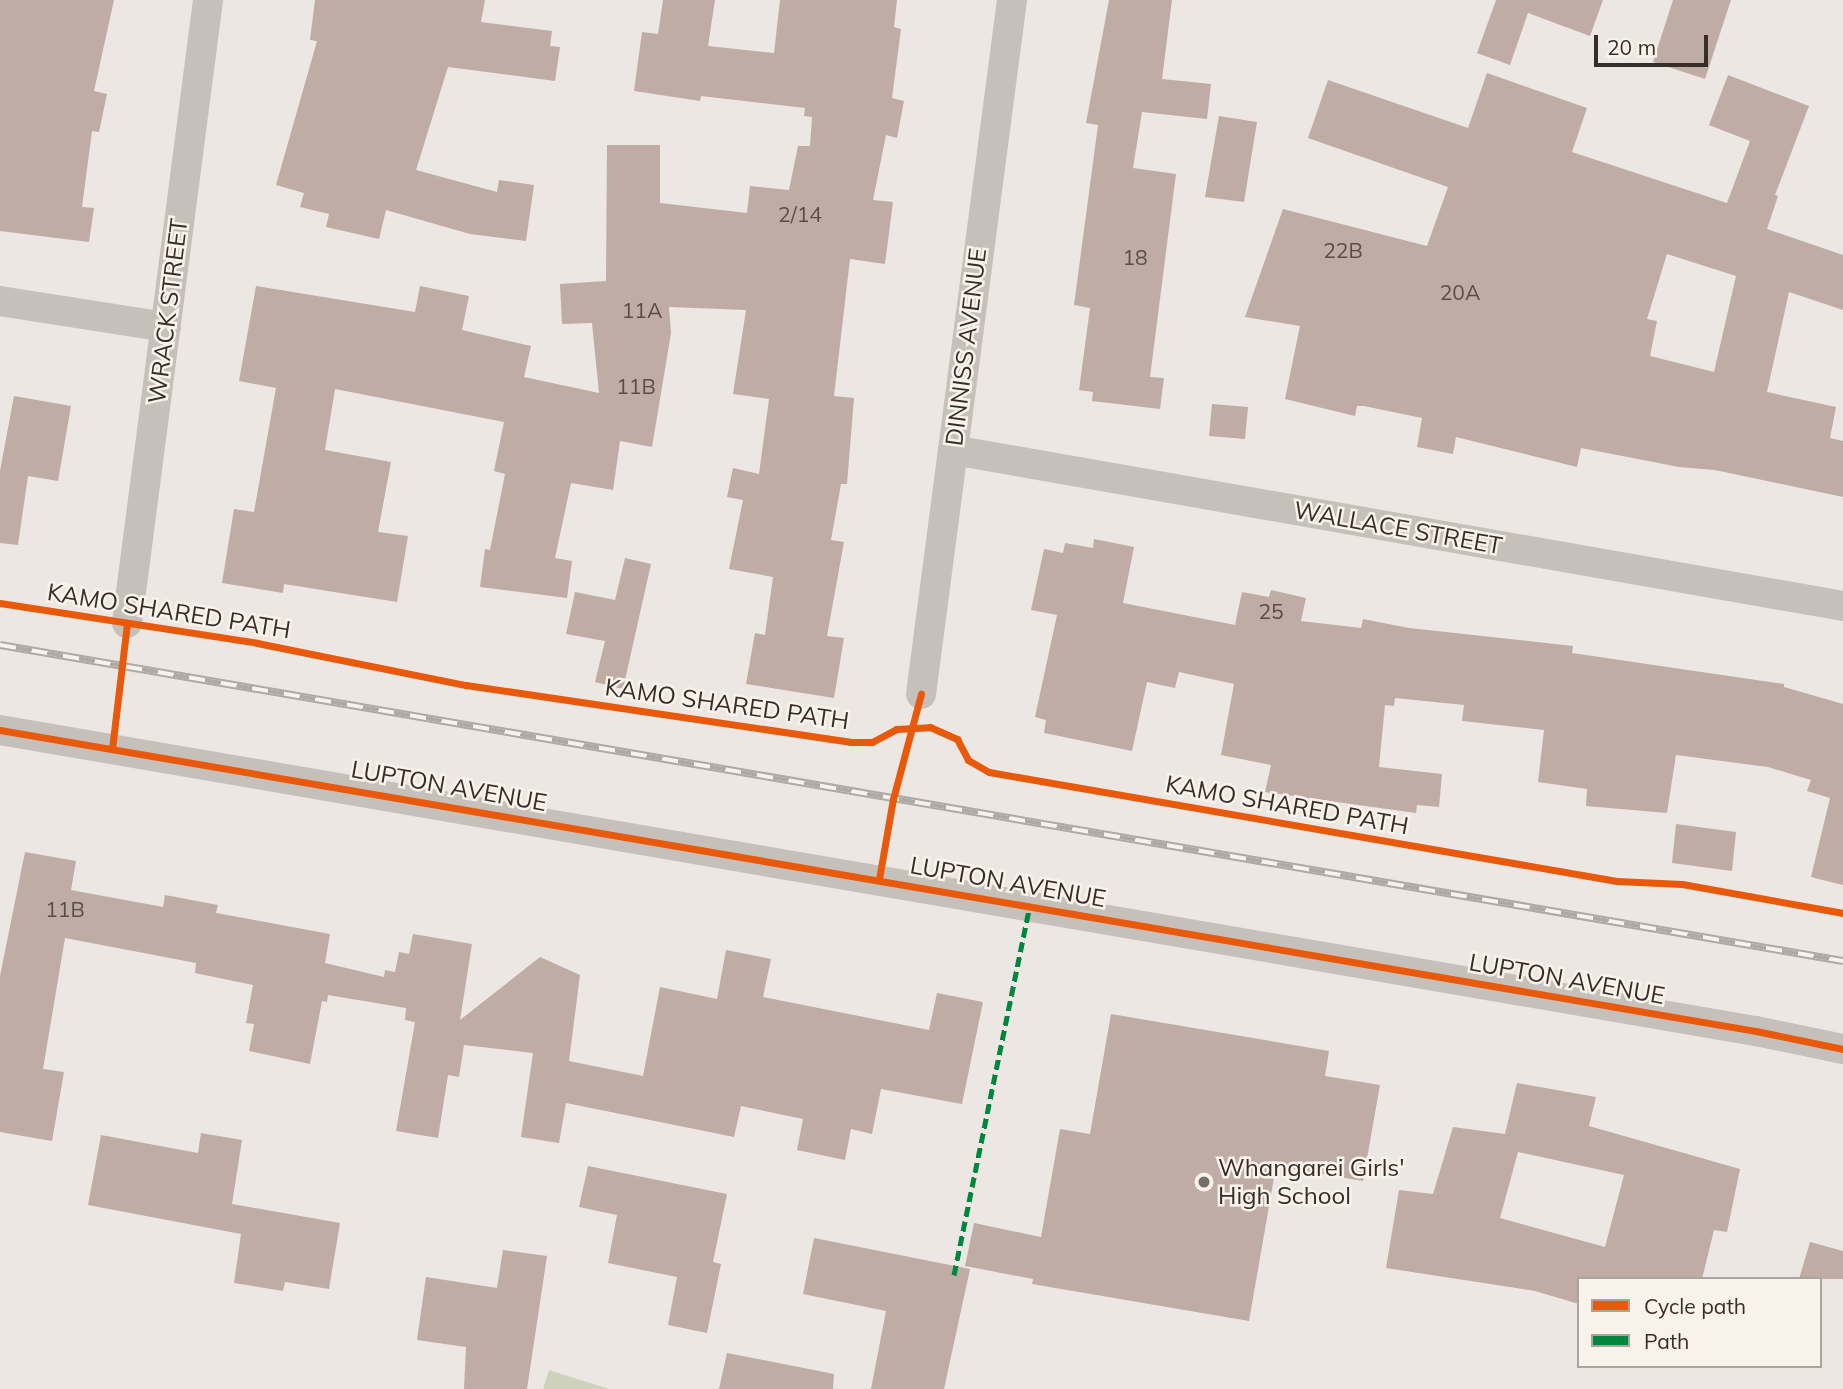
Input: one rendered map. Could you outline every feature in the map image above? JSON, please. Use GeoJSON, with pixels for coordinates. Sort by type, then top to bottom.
{"type":"FeatureCollection","features":[{"type":"Feature","properties":{"kind":"street","name":"WRACK STREET"},"geometry":{"type":"LineString","coordinates":[[127,622],[208,0]]}},
{"type":"Feature","properties":{"kind":"street","name":"DINNISS AVENUE"},"geometry":{"type":"LineString","coordinates":[[921,694],[1012,0]]}},
{"type":"Feature","properties":{"kind":"street"},"geometry":{"type":"LineString","coordinates":[[0,301],[166,327]]}},
{"type":"Feature","properties":{"kind":"street","name":"WALLACE STREET"},"geometry":{"type":"LineString","coordinates":[[953,450],[1843,606]]}},
{"type":"Feature","properties":{"kind":"street","name":"LUPTON AVENUE"},"geometry":{"type":"LineString","coordinates":[[0,730],[1496,986],[1843,1049]]}},
{"type":"Feature","properties":{"kind":"green space"},"geometry":{"type":"Polygon","coordinates":[[[549,1370],[609,1389],[543,1389],[549,1370]]]}},
{"type":"Feature","properties":{"kind":"building"},"geometry":{"type":"Polygon","coordinates":[[[0,0],[114,0],[94,91],[107,94],[99,132],[92,131],[82,207],[94,208],[89,242],[0,231],[0,0]]]}},
{"type":"Feature","properties":{"kind":"building"},"geometry":{"type":"Polygon","coordinates":[[[315,0],[485,0],[481,22],[552,31],[550,46],[560,47],[555,81],[448,67],[416,170],[497,192],[499,180],[534,185],[526,241],[470,234],[386,210],[379,239],[326,227],[329,214],[300,207],[304,193],[276,185],[317,41],[310,40],[315,0]]]}},
{"type":"Feature","properties":{"kind":"building"},"geometry":{"type":"Polygon","coordinates":[[[663,0],[715,0],[708,46],[774,53],[780,0],[897,0],[894,27],[901,29],[892,98],[904,101],[897,138],[886,135],[873,200],[893,202],[885,264],[850,259],[834,396],[854,398],[847,484],[841,484],[831,540],[844,542],[827,636],[844,638],[834,698],[746,684],[755,633],[765,635],[773,577],[729,569],[743,500],[727,497],[733,468],[759,474],[769,399],[733,394],[746,310],[669,307],[671,333],[652,447],[620,441],[613,490],[571,483],[555,558],[572,561],[567,598],[480,587],[485,549],[490,550],[505,474],[494,471],[504,422],[335,389],[325,450],[391,462],[378,532],[408,536],[397,602],[284,584],[283,593],[222,583],[234,509],[254,512],[276,388],[239,381],[256,286],[415,312],[420,286],[469,296],[462,330],[531,346],[524,377],[599,393],[592,323],[562,324],[560,284],[606,281],[607,145],[660,145],[660,203],[747,213],[750,186],[789,190],[798,146],[810,146],[812,117],[804,116],[805,108],[701,96],[700,101],[634,91],[642,32],[658,34],[663,0]]]}},
{"type":"Feature","properties":{"kind":"building"},"geometry":{"type":"Polygon","coordinates":[[[1109,0],[1172,0],[1162,79],[1211,84],[1207,119],[1142,112],[1133,168],[1176,174],[1150,377],[1164,378],[1160,409],[1092,401],[1093,392],[1079,390],[1090,308],[1074,305],[1098,125],[1086,123],[1109,0]]]}},
{"type":"Feature","properties":{"kind":"building"},"geometry":{"type":"Polygon","coordinates":[[[1496,0],[1603,0],[1590,36],[1528,13],[1510,65],[1477,53],[1496,0]]]}},
{"type":"Feature","properties":{"kind":"building"},"geometry":{"type":"Polygon","coordinates":[[[1673,0],[1731,0],[1705,79],[1653,62],[1673,0]]]}},
{"type":"Feature","properties":{"kind":"building"},"geometry":{"type":"Polygon","coordinates":[[[1487,73],[1587,108],[1572,152],[1727,203],[1750,141],[1709,125],[1728,75],[1809,106],[1775,195],[1778,196],[1767,229],[1843,255],[1843,310],[1789,292],[1767,392],[1836,407],[1830,438],[1843,441],[1843,497],[1715,470],[1679,467],[1581,448],[1577,467],[1456,437],[1453,454],[1417,447],[1422,418],[1364,406],[1357,406],[1355,416],[1285,399],[1300,326],[1245,317],[1283,209],[1427,246],[1448,187],[1308,138],[1328,80],[1468,128],[1487,73]],[[1667,254],[1647,319],[1657,321],[1650,356],[1714,372],[1736,276],[1667,254]]]}},
{"type":"Feature","properties":{"kind":"building"},"geometry":{"type":"Polygon","coordinates":[[[1219,116],[1257,122],[1244,202],[1205,197],[1219,116]]]}},
{"type":"Feature","properties":{"kind":"building"},"geometry":{"type":"Polygon","coordinates":[[[14,396],[71,406],[58,481],[28,476],[18,545],[0,543],[0,471],[14,396]]]}},
{"type":"Feature","properties":{"kind":"building"},"geometry":{"type":"Polygon","coordinates":[[[1212,404],[1248,407],[1245,439],[1209,436],[1212,404]]]}},
{"type":"Feature","properties":{"kind":"building"},"geometry":{"type":"Polygon","coordinates":[[[1094,539],[1134,547],[1123,603],[1235,625],[1242,592],[1269,597],[1271,590],[1306,598],[1301,621],[1361,628],[1363,619],[1409,628],[1573,646],[1572,653],[1784,684],[1784,687],[1843,704],[1843,885],[1811,877],[1830,798],[1807,791],[1811,780],[1768,767],[1676,755],[1667,813],[1586,806],[1587,789],[1538,782],[1544,730],[1462,721],[1464,705],[1395,698],[1394,706],[1385,705],[1379,767],[1442,774],[1439,807],[1417,805],[1416,813],[1265,792],[1271,765],[1221,755],[1234,684],[1179,672],[1175,688],[1147,682],[1132,751],[1044,733],[1046,720],[1035,717],[1057,615],[1031,610],[1044,549],[1063,553],[1065,543],[1093,548],[1094,539]]]}},
{"type":"Feature","properties":{"kind":"building"},"geometry":{"type":"Polygon","coordinates":[[[625,558],[651,564],[623,689],[595,682],[605,641],[566,634],[575,592],[615,600],[625,558]]]}},
{"type":"Feature","properties":{"kind":"building"},"geometry":{"type":"Polygon","coordinates":[[[1676,824],[1736,832],[1732,871],[1672,863],[1676,824]]]}},
{"type":"Feature","properties":{"kind":"building"},"geometry":{"type":"Polygon","coordinates":[[[25,852],[76,861],[71,890],[163,907],[165,895],[218,905],[216,913],[330,934],[325,963],[384,977],[385,970],[395,972],[399,952],[409,954],[413,934],[472,944],[460,1020],[540,957],[580,975],[569,1061],[643,1076],[660,987],[717,999],[726,950],[771,959],[763,997],[929,1030],[937,993],[983,1002],[962,1104],[881,1089],[872,1134],[851,1129],[845,1160],[797,1150],[803,1119],[741,1106],[734,1137],[566,1103],[559,1143],[521,1137],[533,1053],[464,1045],[459,1077],[448,1075],[438,1138],[396,1131],[415,1022],[405,1020],[406,1008],[328,995],[327,1002],[322,1001],[310,1064],[249,1051],[254,1024],[246,1023],[253,985],[195,973],[196,963],[65,938],[43,1069],[64,1072],[52,1141],[0,1132],[0,976],[25,852]]]}},
{"type":"Feature","properties":{"kind":"building"},"geometry":{"type":"Polygon","coordinates":[[[1111,1014],[1329,1051],[1325,1076],[1380,1085],[1363,1181],[1276,1166],[1249,1321],[1032,1284],[1033,1279],[965,1266],[974,1223],[1041,1237],[1060,1129],[1090,1134],[1111,1014]]]}},
{"type":"Feature","properties":{"kind":"building"},"geometry":{"type":"Polygon","coordinates":[[[1517,1083],[1596,1097],[1589,1126],[1740,1169],[1727,1232],[1714,1230],[1702,1277],[1577,1277],[1577,1303],[1535,1291],[1386,1268],[1399,1190],[1433,1194],[1453,1127],[1505,1134],[1517,1083]],[[1518,1152],[1500,1218],[1605,1247],[1624,1175],[1518,1152]]]}},
{"type":"Feature","properties":{"kind":"building"},"geometry":{"type":"Polygon","coordinates":[[[201,1133],[242,1140],[232,1204],[340,1223],[329,1289],[285,1282],[283,1291],[234,1283],[241,1234],[88,1205],[101,1135],[198,1153],[201,1133]]]}},
{"type":"Feature","properties":{"kind":"building"},"geometry":{"type":"Polygon","coordinates":[[[588,1166],[727,1194],[713,1262],[721,1264],[707,1333],[668,1325],[677,1277],[608,1263],[617,1215],[579,1207],[588,1166]]]}},
{"type":"Feature","properties":{"kind":"building"},"geometry":{"type":"Polygon","coordinates":[[[814,1238],[970,1269],[944,1389],[871,1389],[886,1311],[803,1294],[814,1238]]]}},
{"type":"Feature","properties":{"kind":"building"},"geometry":{"type":"Polygon","coordinates":[[[1810,1242],[1843,1251],[1843,1279],[1800,1277],[1810,1242]]]}},
{"type":"Feature","properties":{"kind":"building"},"geometry":{"type":"Polygon","coordinates":[[[503,1250],[547,1256],[527,1389],[464,1389],[466,1347],[417,1340],[426,1277],[497,1288],[503,1250]]]}},
{"type":"Feature","properties":{"kind":"building"},"geometry":{"type":"Polygon","coordinates":[[[727,1353],[834,1374],[833,1389],[719,1389],[727,1353]]]}},
{"type":"Feature","properties":{"kind":"railway"},"geometry":{"type":"LineString","coordinates":[[0,645],[1843,961]]}},
{"type":"Feature","properties":{"kind":"marked path"},"geometry":{"type":"LineString","coordinates":[[954,1275],[1030,905]]}},
{"type":"Feature","properties":{"kind":"cycle path","name":"KAMO SHARED PATH"},"geometry":{"type":"LineString","coordinates":[[0,603],[257,643],[466,685],[850,742],[872,742],[896,729],[930,727],[957,739],[968,760],[989,772],[1617,881],[1682,884],[1843,913]]}},
{"type":"Feature","properties":{"kind":"cycle path","name":"KAMO SHARED PATH"},"geometry":{"type":"LineString","coordinates":[[112,749],[127,623]]}},
{"type":"Feature","properties":{"kind":"cycle path"},"geometry":{"type":"LineString","coordinates":[[879,879],[893,799],[921,694]]}},
{"type":"Feature","properties":{"kind":"cycle path"},"geometry":{"type":"LineString","coordinates":[[0,730],[1756,1031],[1843,1049]]}},
{"type":"Feature","properties":{"kind":"place","name":"Whangarei Girls' High School"},"geometry":{"type":"Point","coordinates":[1204,1182]}}]}
